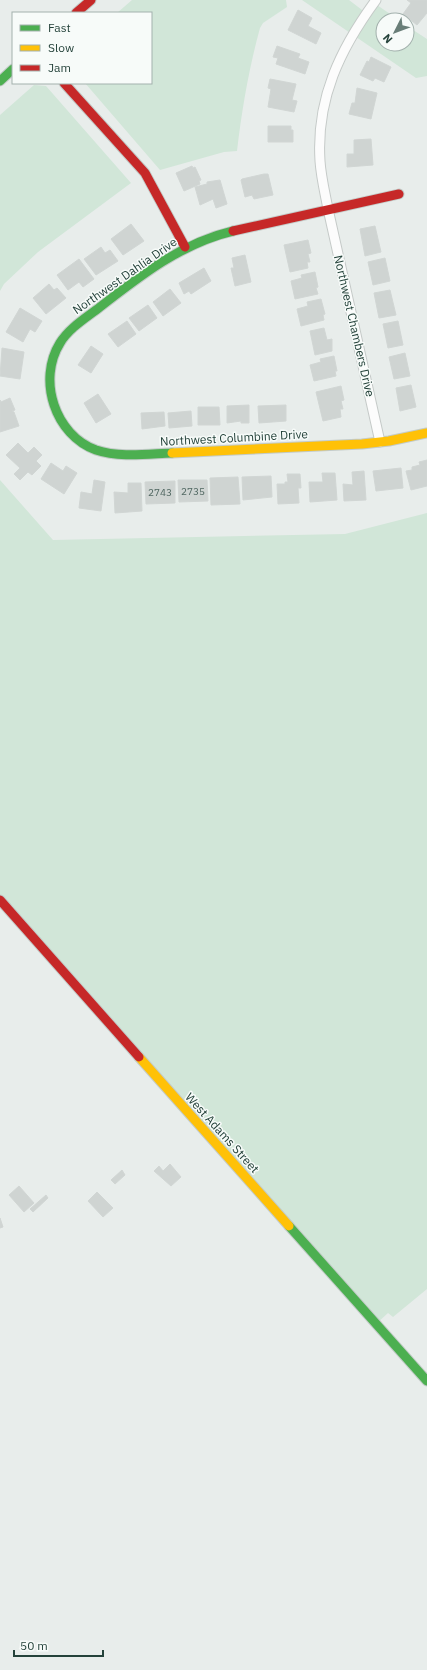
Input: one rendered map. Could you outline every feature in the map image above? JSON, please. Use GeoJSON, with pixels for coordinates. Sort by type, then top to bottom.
{"type":"FeatureCollection","features":[{"type":"Feature","properties":{"kind":"street"},"geometry":{"type":"LineString","coordinates":[[77,12],[91,0]]}},
{"type":"Feature","properties":{"kind":"street","name":"Northwest Chambers Drive"},"geometry":{"type":"LineString","coordinates":[[376,0],[352,34],[342,52],[328,87],[324,104],[320,136],[320,161],[328,209],[380,442]]}},
{"type":"Feature","properties":{"kind":"street"},"geometry":{"type":"LineString","coordinates":[[0,81],[12,70]]}},
{"type":"Feature","properties":{"kind":"street"},"geometry":{"type":"LineString","coordinates":[[65,84],[144,174],[185,247]]}},
{"type":"Feature","properties":{"kind":"street","name":"Northwest Dahlia Drive"},"geometry":{"type":"LineString","coordinates":[[57,414],[51,398],[51,367],[58,346],[65,335],[76,325],[162,261],[185,247],[221,234],[399,194]]}},
{"type":"Feature","properties":{"kind":"street","name":"Northwest Columbine Drive"},"geometry":{"type":"LineString","coordinates":[[57,414],[67,429],[79,440],[95,449],[111,454],[141,454],[380,442],[427,433]]}},
{"type":"Feature","properties":{"kind":"street","name":"West Adams Street"},"geometry":{"type":"LineString","coordinates":[[0,900],[427,1381]]}},
{"type":"Feature","properties":{"kind":"green space"},"geometry":{"type":"Polygon","coordinates":[[[132,0],[286,0],[287,7],[263,23],[260,28],[246,89],[237,151],[224,152],[160,170],[86,84],[152,84],[152,12],[118,12],[132,0]]]}},
{"type":"Feature","properties":{"kind":"green space"},"geometry":{"type":"Polygon","coordinates":[[[302,0],[349,0],[366,13],[374,3],[387,12],[375,12],[375,50],[302,0]]]}},
{"type":"Feature","properties":{"kind":"green space"},"geometry":{"type":"Polygon","coordinates":[[[415,31],[427,39],[427,76],[416,78],[378,52],[415,52],[415,31]]]}},
{"type":"Feature","properties":{"kind":"green space"},"geometry":{"type":"Polygon","coordinates":[[[34,85],[46,86],[131,183],[38,252],[4,284],[0,291],[0,115],[34,85]]]}},
{"type":"Feature","properties":{"kind":"green space"},"geometry":{"type":"Polygon","coordinates":[[[0,480],[53,540],[345,534],[427,513],[427,1289],[393,1317],[388,1313],[376,1324],[0,900],[0,480]]]}},
{"type":"Feature","properties":{"kind":"building"},"geometry":{"type":"Polygon","coordinates":[[[407,0],[427,0],[427,13],[417,25],[415,23],[415,12],[404,12],[411,3],[407,0]]]}},
{"type":"Feature","properties":{"kind":"building"},"geometry":{"type":"Polygon","coordinates":[[[298,10],[312,18],[308,26],[321,33],[316,44],[288,30],[298,10]]]}},
{"type":"Feature","properties":{"kind":"building"},"geometry":{"type":"Polygon","coordinates":[[[277,46],[300,54],[298,58],[309,62],[305,74],[276,64],[278,58],[273,57],[277,46]]]}},
{"type":"Feature","properties":{"kind":"building"},"geometry":{"type":"Polygon","coordinates":[[[371,57],[391,67],[384,82],[375,78],[373,81],[360,75],[367,61],[369,62],[371,57]]]}},
{"type":"Feature","properties":{"kind":"building"},"geometry":{"type":"Polygon","coordinates":[[[270,79],[296,84],[292,100],[297,101],[294,112],[268,107],[271,89],[268,88],[270,79]]]}},
{"type":"Feature","properties":{"kind":"building"},"geometry":{"type":"Polygon","coordinates":[[[357,88],[377,93],[371,119],[349,114],[352,103],[355,103],[357,88]]]}},
{"type":"Feature","properties":{"kind":"building"},"geometry":{"type":"Polygon","coordinates":[[[268,126],[291,126],[291,130],[293,130],[293,142],[268,142],[268,126]]]}},
{"type":"Feature","properties":{"kind":"building"},"geometry":{"type":"Polygon","coordinates":[[[371,139],[373,165],[347,167],[347,154],[354,154],[354,140],[371,139]]]}},
{"type":"Feature","properties":{"kind":"building"},"geometry":{"type":"Polygon","coordinates":[[[192,166],[193,168],[195,167],[201,180],[199,181],[200,184],[184,191],[176,173],[192,166]]]}},
{"type":"Feature","properties":{"kind":"building"},"geometry":{"type":"Polygon","coordinates":[[[268,174],[273,195],[254,199],[252,195],[245,197],[241,180],[268,174]]]}},
{"type":"Feature","properties":{"kind":"building"},"geometry":{"type":"Polygon","coordinates":[[[220,180],[227,204],[216,208],[213,199],[200,205],[195,187],[207,184],[207,182],[220,180]]]}},
{"type":"Feature","properties":{"kind":"building"},"geometry":{"type":"Polygon","coordinates":[[[131,224],[144,241],[123,255],[111,239],[131,224]]]}},
{"type":"Feature","properties":{"kind":"building"},"geometry":{"type":"Polygon","coordinates":[[[375,226],[381,252],[365,256],[360,229],[375,226]]]}},
{"type":"Feature","properties":{"kind":"building"},"geometry":{"type":"Polygon","coordinates":[[[308,240],[311,253],[308,254],[310,262],[307,262],[308,268],[290,272],[284,245],[308,240]]]}},
{"type":"Feature","properties":{"kind":"building"},"geometry":{"type":"Polygon","coordinates":[[[101,247],[105,253],[110,250],[118,261],[96,275],[84,259],[101,247]]]}},
{"type":"Feature","properties":{"kind":"building"},"geometry":{"type":"Polygon","coordinates":[[[245,255],[251,282],[235,286],[231,268],[234,268],[232,258],[245,255]]]}},
{"type":"Feature","properties":{"kind":"building"},"geometry":{"type":"Polygon","coordinates":[[[385,258],[390,281],[373,285],[368,262],[385,258]]]}},
{"type":"Feature","properties":{"kind":"building"},"geometry":{"type":"Polygon","coordinates":[[[79,259],[94,279],[83,287],[79,282],[68,290],[57,275],[79,259]]]}},
{"type":"Feature","properties":{"kind":"building"},"geometry":{"type":"Polygon","coordinates":[[[204,268],[211,281],[191,294],[189,291],[184,294],[179,283],[204,268]]]}},
{"type":"Feature","properties":{"kind":"building"},"geometry":{"type":"Polygon","coordinates":[[[315,272],[318,294],[295,299],[291,281],[302,278],[301,275],[315,272]]]}},
{"type":"Feature","properties":{"kind":"building"},"geometry":{"type":"Polygon","coordinates":[[[49,284],[54,290],[57,288],[66,298],[46,314],[33,298],[49,284]]]}},
{"type":"Feature","properties":{"kind":"building"},"geometry":{"type":"Polygon","coordinates":[[[170,289],[181,303],[163,316],[153,302],[170,289]]]}},
{"type":"Feature","properties":{"kind":"building"},"geometry":{"type":"Polygon","coordinates":[[[390,290],[396,315],[379,318],[374,293],[390,290]]]}},
{"type":"Feature","properties":{"kind":"building"},"geometry":{"type":"Polygon","coordinates":[[[321,299],[325,314],[323,315],[324,320],[301,326],[297,309],[308,306],[307,302],[321,299]]]}},
{"type":"Feature","properties":{"kind":"building"},"geometry":{"type":"Polygon","coordinates":[[[148,305],[157,318],[139,331],[129,318],[148,305]]]}},
{"type":"Feature","properties":{"kind":"building"},"geometry":{"type":"Polygon","coordinates":[[[20,308],[42,321],[35,332],[30,329],[23,342],[6,332],[20,308]]]}},
{"type":"Feature","properties":{"kind":"building"},"geometry":{"type":"Polygon","coordinates":[[[127,321],[136,334],[118,347],[108,334],[127,321]]]}},
{"type":"Feature","properties":{"kind":"building"},"geometry":{"type":"Polygon","coordinates":[[[398,321],[403,345],[388,348],[383,324],[398,321]]]}},
{"type":"Feature","properties":{"kind":"building"},"geometry":{"type":"Polygon","coordinates":[[[324,328],[327,340],[332,339],[332,351],[315,355],[310,331],[324,328]]]}},
{"type":"Feature","properties":{"kind":"building"},"geometry":{"type":"Polygon","coordinates":[[[91,346],[103,354],[91,373],[78,365],[91,346]]]}},
{"type":"Feature","properties":{"kind":"building"},"geometry":{"type":"Polygon","coordinates":[[[2,348],[24,352],[20,379],[0,376],[2,348]]]}},
{"type":"Feature","properties":{"kind":"building"},"geometry":{"type":"Polygon","coordinates":[[[405,353],[410,376],[394,379],[389,357],[405,353]]]}},
{"type":"Feature","properties":{"kind":"building"},"geometry":{"type":"Polygon","coordinates":[[[334,356],[337,371],[335,371],[336,376],[314,381],[310,365],[321,362],[320,359],[334,356]]]}},
{"type":"Feature","properties":{"kind":"building"},"geometry":{"type":"Polygon","coordinates":[[[411,385],[416,407],[400,411],[396,388],[411,385]]]}},
{"type":"Feature","properties":{"kind":"building"},"geometry":{"type":"Polygon","coordinates":[[[341,386],[344,400],[341,401],[343,409],[340,409],[341,417],[323,421],[316,392],[341,386]]]}},
{"type":"Feature","properties":{"kind":"building"},"geometry":{"type":"Polygon","coordinates":[[[98,394],[111,414],[96,423],[84,403],[98,394]]]}},
{"type":"Feature","properties":{"kind":"building"},"geometry":{"type":"Polygon","coordinates":[[[10,398],[15,410],[12,411],[14,412],[19,426],[0,432],[0,400],[1,402],[10,398]]]}},
{"type":"Feature","properties":{"kind":"building"},"geometry":{"type":"Polygon","coordinates":[[[249,405],[249,423],[241,423],[241,421],[227,423],[227,406],[249,405]]]}},
{"type":"Feature","properties":{"kind":"building"},"geometry":{"type":"Polygon","coordinates":[[[286,405],[286,421],[259,423],[258,406],[286,405]]]}},
{"type":"Feature","properties":{"kind":"building"},"geometry":{"type":"Polygon","coordinates":[[[198,407],[219,407],[220,425],[198,425],[198,407]]]}},
{"type":"Feature","properties":{"kind":"building"},"geometry":{"type":"Polygon","coordinates":[[[191,411],[192,426],[169,428],[168,413],[191,411]]]}},
{"type":"Feature","properties":{"kind":"building"},"geometry":{"type":"Polygon","coordinates":[[[164,412],[165,426],[142,429],[141,413],[164,412]]]}},
{"type":"Feature","properties":{"kind":"building"},"geometry":{"type":"Polygon","coordinates":[[[18,443],[28,453],[34,447],[42,455],[36,461],[41,466],[32,475],[28,472],[20,480],[14,474],[20,468],[6,455],[18,443]]]}},
{"type":"Feature","properties":{"kind":"building"},"geometry":{"type":"Polygon","coordinates":[[[427,460],[427,486],[411,490],[406,471],[412,470],[412,467],[420,465],[419,462],[427,460]]]}},
{"type":"Feature","properties":{"kind":"building"},"geometry":{"type":"Polygon","coordinates":[[[51,463],[63,471],[66,466],[77,473],[64,494],[41,479],[51,463]]]}},
{"type":"Feature","properties":{"kind":"building"},"geometry":{"type":"Polygon","coordinates":[[[401,468],[403,488],[376,491],[373,471],[401,468]]]}},
{"type":"Feature","properties":{"kind":"building"},"geometry":{"type":"Polygon","coordinates":[[[364,471],[366,500],[344,501],[343,484],[353,485],[352,472],[364,471]]]}},
{"type":"Feature","properties":{"kind":"building"},"geometry":{"type":"Polygon","coordinates":[[[322,473],[335,473],[337,500],[310,502],[309,482],[323,482],[322,473]]]}},
{"type":"Feature","properties":{"kind":"building"},"geometry":{"type":"Polygon","coordinates":[[[287,474],[300,474],[301,488],[298,488],[299,503],[278,504],[277,484],[285,484],[285,482],[288,482],[287,474]]]}},
{"type":"Feature","properties":{"kind":"building"},"geometry":{"type":"Polygon","coordinates":[[[271,476],[272,497],[243,500],[242,477],[271,476]]]}},
{"type":"Feature","properties":{"kind":"building"},"geometry":{"type":"Polygon","coordinates":[[[238,477],[240,504],[211,505],[210,478],[238,477]]]}},
{"type":"Feature","properties":{"kind":"building"},"geometry":{"type":"Polygon","coordinates":[[[94,480],[105,482],[101,511],[79,508],[81,492],[92,494],[94,480]]]}},
{"type":"Feature","properties":{"kind":"building"},"geometry":{"type":"Polygon","coordinates":[[[178,480],[207,480],[208,501],[179,502],[178,480]]]}},
{"type":"Feature","properties":{"kind":"building"},"geometry":{"type":"Polygon","coordinates":[[[175,481],[175,503],[146,504],[145,482],[175,481]]]}},
{"type":"Feature","properties":{"kind":"building"},"geometry":{"type":"Polygon","coordinates":[[[128,483],[141,483],[142,511],[115,513],[114,492],[128,493],[128,483]]]}},
{"type":"Feature","properties":{"kind":"building"},"geometry":{"type":"Polygon","coordinates":[[[170,1164],[181,1177],[171,1186],[154,1171],[159,1166],[163,1171],[170,1164]]]}},
{"type":"Feature","properties":{"kind":"building"},"geometry":{"type":"Polygon","coordinates":[[[122,1170],[125,1175],[115,1184],[111,1180],[122,1170]]]}},
{"type":"Feature","properties":{"kind":"building"},"geometry":{"type":"Polygon","coordinates":[[[19,1186],[34,1203],[24,1212],[9,1195],[19,1186]]]}},
{"type":"Feature","properties":{"kind":"building"},"geometry":{"type":"Polygon","coordinates":[[[97,1192],[113,1208],[103,1217],[88,1201],[97,1192]]]}},
{"type":"Feature","properties":{"kind":"building"},"geometry":{"type":"Polygon","coordinates":[[[46,1195],[48,1198],[33,1212],[30,1209],[46,1195]]]}},
{"type":"Feature","properties":{"kind":"building"},"geometry":{"type":"Polygon","coordinates":[[[0,1218],[3,1227],[0,1228],[0,1218]]]}},
{"type":"Feature","properties":{"kind":"traffic: fast"},"geometry":{"type":"LineString","coordinates":[[0,81],[12,70]]}},
{"type":"Feature","properties":{"kind":"traffic: fast"},"geometry":{"type":"LineString","coordinates":[[172,453],[134,455],[114,454],[96,450],[82,443],[70,432],[54,405],[50,389],[50,373],[53,358],[60,343],[73,328],[147,272],[196,243],[233,231]]}},
{"type":"Feature","properties":{"kind":"traffic: fast"},"geometry":{"type":"LineString","coordinates":[[289,1226],[427,1381]]}},
{"type":"Feature","properties":{"kind":"traffic: slow"},"geometry":{"type":"LineString","coordinates":[[172,453],[362,444],[389,441],[427,433]]}},
{"type":"Feature","properties":{"kind":"traffic: slow"},"geometry":{"type":"LineString","coordinates":[[139,1057],[289,1226]]}},
{"type":"Feature","properties":{"kind":"traffic: jam"},"geometry":{"type":"LineString","coordinates":[[77,12],[91,0]]}},
{"type":"Feature","properties":{"kind":"traffic: jam"},"geometry":{"type":"LineString","coordinates":[[65,84],[145,173],[185,247]]}},
{"type":"Feature","properties":{"kind":"traffic: jam"},"geometry":{"type":"LineString","coordinates":[[233,231],[399,194]]}},
{"type":"Feature","properties":{"kind":"traffic: jam"},"geometry":{"type":"LineString","coordinates":[[0,900],[139,1057]]}}]}
